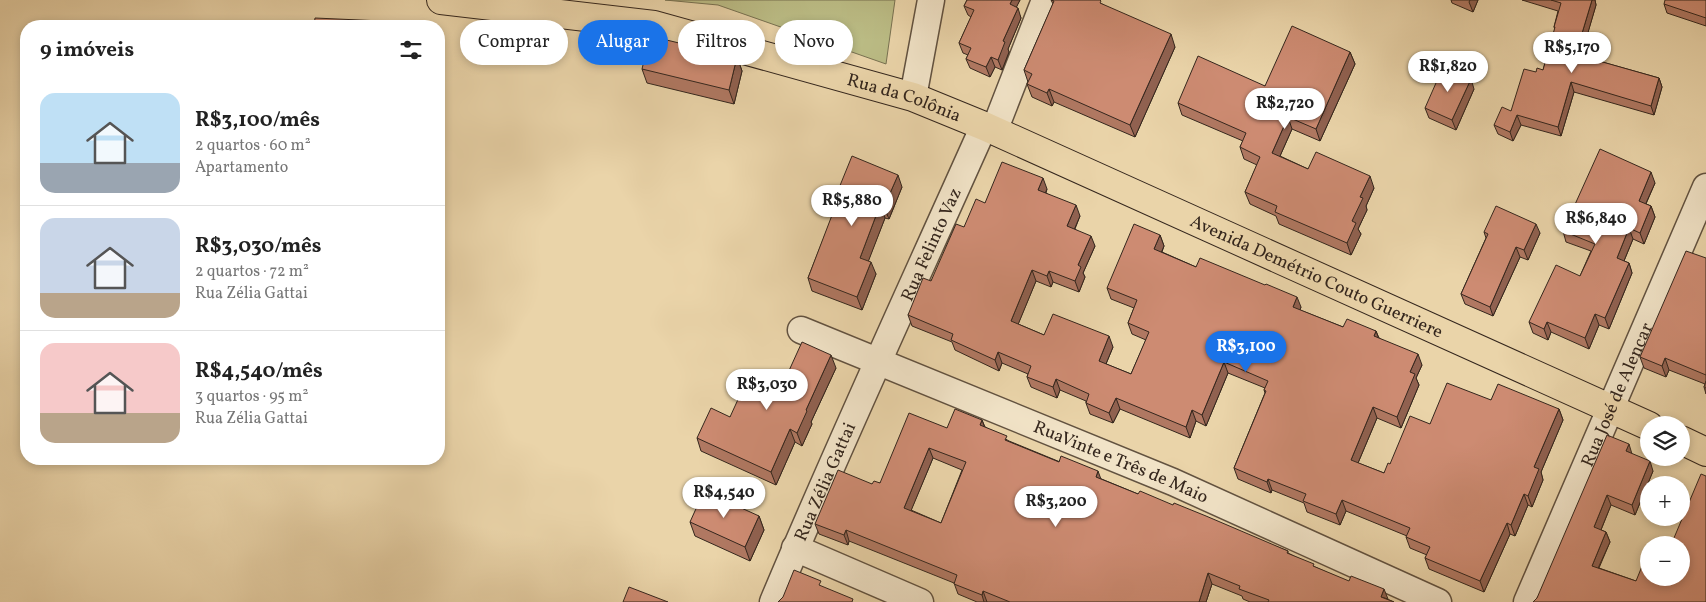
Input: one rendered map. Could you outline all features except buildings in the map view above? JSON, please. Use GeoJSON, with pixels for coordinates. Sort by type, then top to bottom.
{"type":"FeatureCollection","features":[{"type":"Feature","properties":{"kind":"main road","name":"Rua da Colônia"},"geometry":{"type":"LineString","coordinates":[[441,0],[654,25],[913,97],[989,128]]}},
{"type":"Feature","properties":{"kind":"main road","name":"Avenida Demétrio Couto Guerriere"},"geometry":{"type":"LineString","coordinates":[[989,128],[1640,422]]}},
{"type":"Feature","properties":{"kind":"main road"},"geometry":{"type":"LineString","coordinates":[[1690,444],[1706,452]]}},
{"type":"Feature","properties":{"kind":"street"},"geometry":{"type":"LineString","coordinates":[[913,97],[931,0]]}},
{"type":"Feature","properties":{"kind":"street","name":"Rua Felinto Vaz"},"geometry":{"type":"LineString","coordinates":[[879,361],[989,128],[1045,0]]}},
{"type":"Feature","properties":{"kind":"street","name":"Rua José de Alencar"},"geometry":{"type":"LineString","coordinates":[[1527,602],[1609,408],[1706,188]]}},
{"type":"Feature","properties":{"kind":"street","name":"RuaVinte e Três de Maio"},"geometry":{"type":"LineString","coordinates":[[801,330],[1173,482],[1438,602]]}},
{"type":"Feature","properties":{"kind":"street","name":"Rua Zélia Gattai"},"geometry":{"type":"LineString","coordinates":[[773,602],[838,447],[879,361]]}},
{"type":"Feature","properties":{"kind":"street"},"geometry":{"type":"LineString","coordinates":[[795,548],[920,602]]}},
{"type":"Feature","properties":{"kind":"green space"},"geometry":{"type":"Polygon","coordinates":[[[665,0],[895,0],[886,64],[853,52],[853,20],[775,20],[775,25],[718,5],[665,0]]]}}]}
